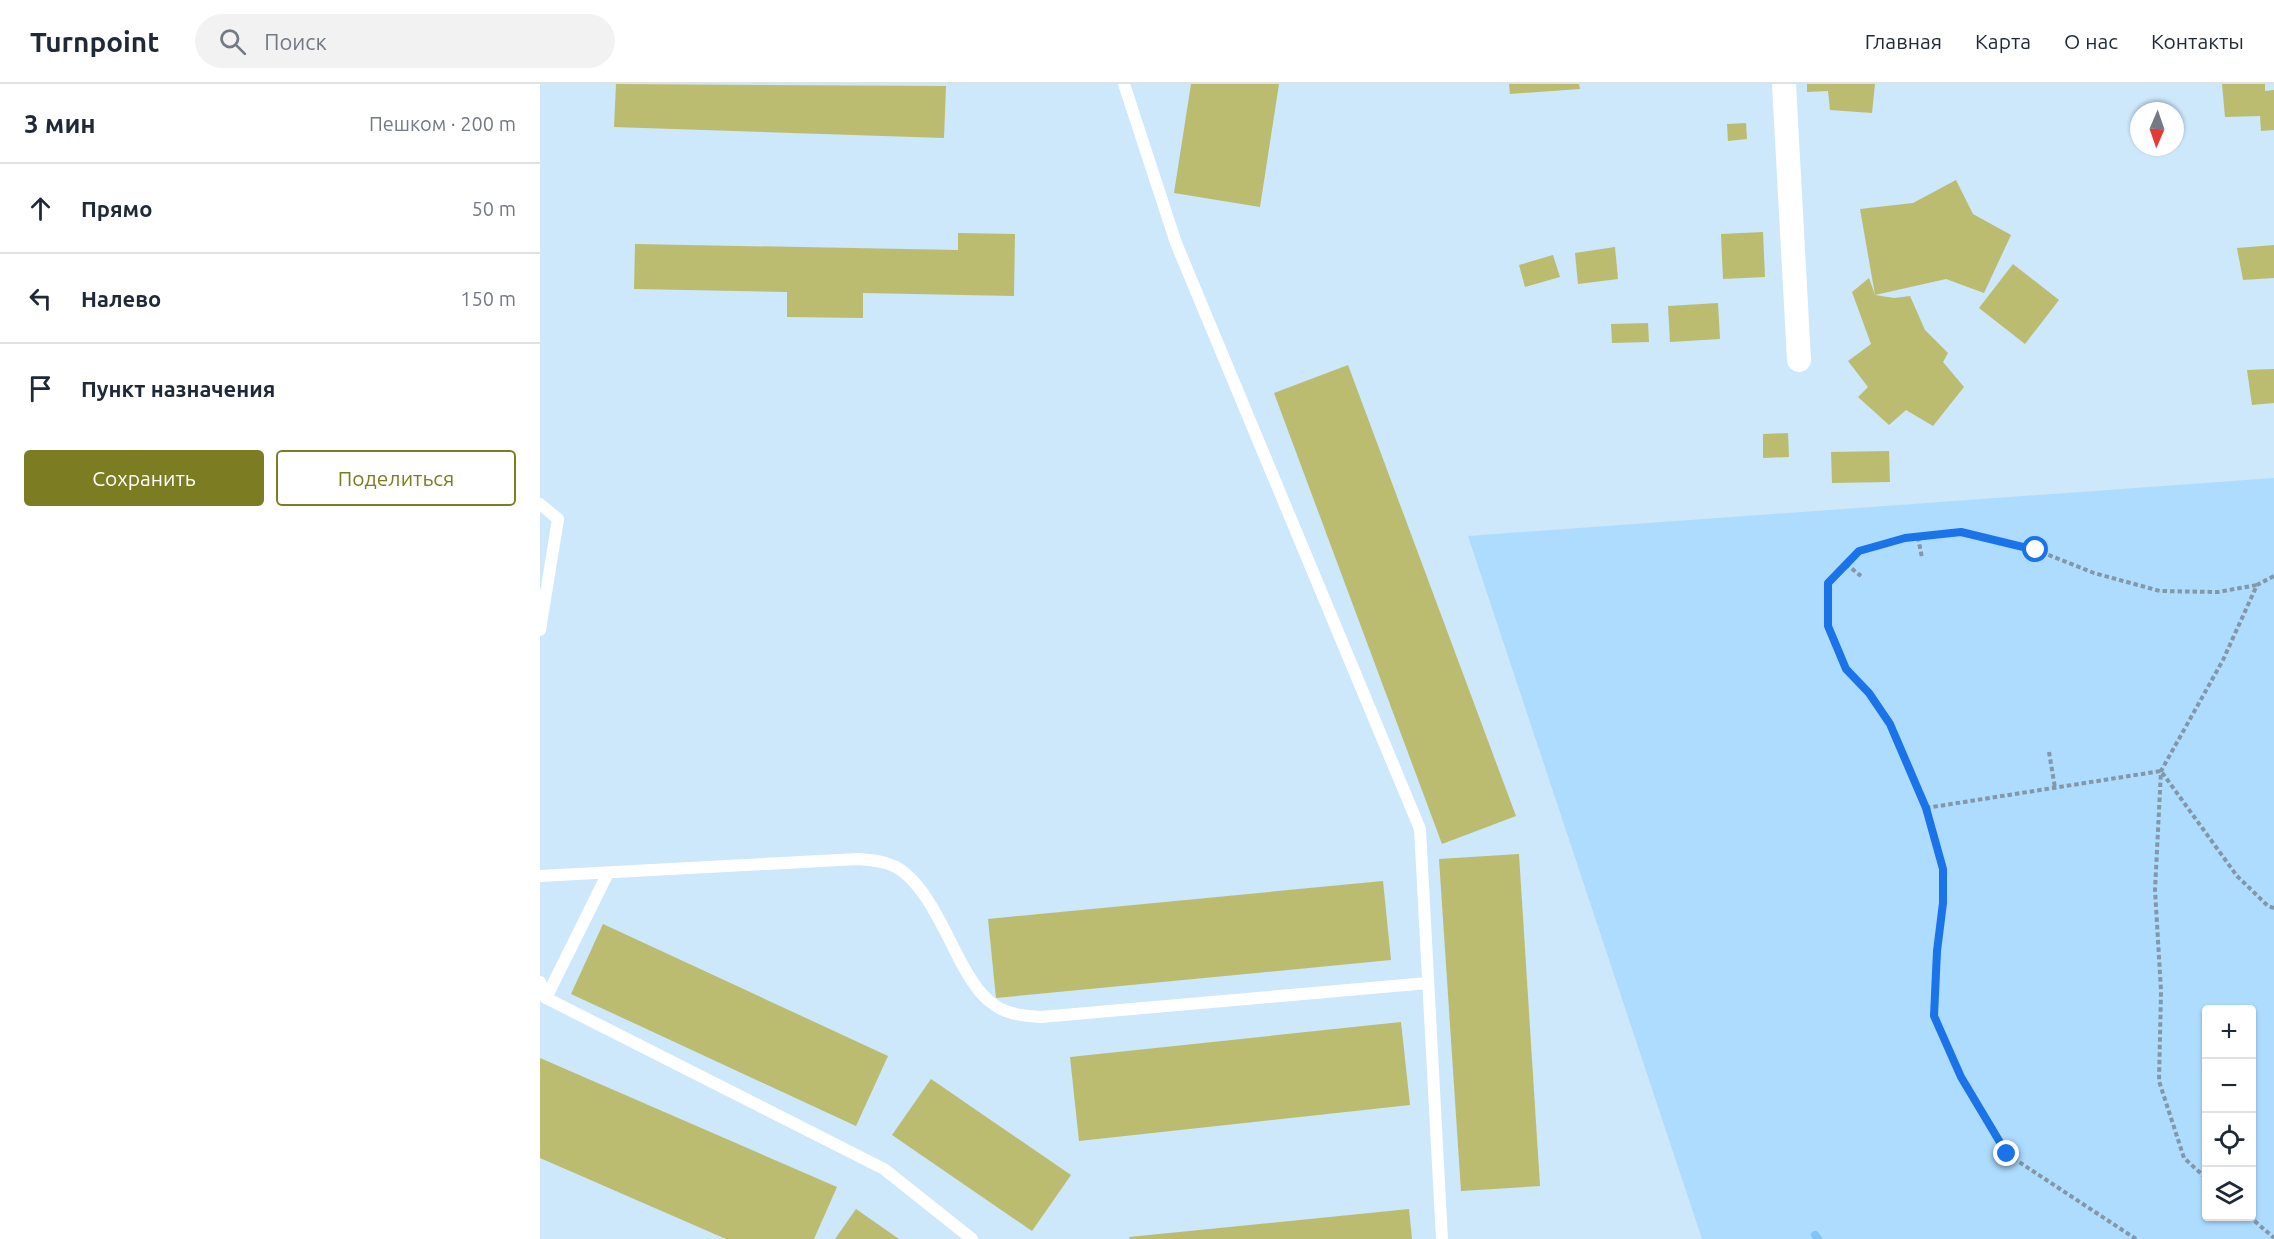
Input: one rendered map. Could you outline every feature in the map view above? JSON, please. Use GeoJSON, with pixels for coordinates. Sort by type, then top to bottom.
{"type":"FeatureCollection","features":[{"type":"Feature","properties":{"kind":"street"},"geometry":{"type":"LineString","coordinates":[[1784,84],[1798,360]]}},
{"type":"Feature","properties":{"kind":"lane"},"geometry":{"type":"LineString","coordinates":[[1124,84],[1176,243],[1420,829],[1442,1239]]}},
{"type":"Feature","properties":{"kind":"lane"},"geometry":{"type":"LineString","coordinates":[[540,504],[558,519],[540,630]]}},
{"type":"Feature","properties":{"kind":"lane"},"geometry":{"type":"LineString","coordinates":[[540,876],[858,859],[877,860],[895,867],[910,878],[922,892],[971,981],[984,997],[1001,1009],[1020,1016],[1041,1017],[1428,983]]}},
{"type":"Feature","properties":{"kind":"lane"},"geometry":{"type":"LineString","coordinates":[[546,998],[608,873]]}},
{"type":"Feature","properties":{"kind":"lane"},"geometry":{"type":"LineString","coordinates":[[540,982],[546,998],[884,1169],[972,1239]]}},
{"type":"Feature","properties":{"kind":"path"},"geometry":{"type":"LineString","coordinates":[[2136,1239],[2007,1154],[1961,1077],[1934,1016],[1937,951],[1943,903],[1943,869],[1926,808],[1890,724],[1869,693],[1846,669],[1828,626],[1828,583],[1859,551],[1905,538],[1961,532],[2036,550],[2094,573],[2160,591],[2218,591],[2257,585],[2274,576]]}},
{"type":"Feature","properties":{"kind":"path"},"geometry":{"type":"LineString","coordinates":[[1918,537],[1922,558]]}},
{"type":"Feature","properties":{"kind":"path"},"geometry":{"type":"LineString","coordinates":[[1846,564],[1861,576]]}},
{"type":"Feature","properties":{"kind":"path"},"geometry":{"type":"LineString","coordinates":[[2202,1174],[2184,1158],[2159,1081],[2161,991],[2155,890],[2161,771],[2223,660],[2257,585]]}},
{"type":"Feature","properties":{"kind":"path"},"geometry":{"type":"LineString","coordinates":[[2049,752],[2055,788]]}},
{"type":"Feature","properties":{"kind":"path"},"geometry":{"type":"LineString","coordinates":[[1926,808],[2161,771]]}},
{"type":"Feature","properties":{"kind":"path"},"geometry":{"type":"LineString","coordinates":[[2161,771],[2237,876],[2268,906],[2274,908]]}},
{"type":"Feature","properties":{"kind":"path"},"geometry":{"type":"LineString","coordinates":[[2255,1221],[2274,1238]]}},
{"type":"Feature","properties":{"kind":"shaded area"},"geometry":{"type":"Polygon","coordinates":[[[2274,478],[2274,1239],[1702,1239],[1468,536],[2274,478]]]}},
{"type":"Feature","properties":{"kind":"building"},"geometry":{"type":"Polygon","coordinates":[[[616,84],[946,86],[944,138],[614,127],[616,84]]]}},
{"type":"Feature","properties":{"kind":"building"},"geometry":{"type":"Polygon","coordinates":[[[1191,84],[1279,84],[1260,207],[1174,193],[1191,84]]]}},
{"type":"Feature","properties":{"kind":"building"},"geometry":{"type":"Polygon","coordinates":[[[1509,84],[1579,84],[1580,89],[1510,94],[1509,84]]]}},
{"type":"Feature","properties":{"kind":"building"},"geometry":{"type":"Polygon","coordinates":[[[1807,84],[1875,84],[1872,113],[1830,110],[1828,91],[1807,92],[1807,84]]]}},
{"type":"Feature","properties":{"kind":"building"},"geometry":{"type":"Polygon","coordinates":[[[2222,84],[2265,84],[2265,91],[2274,90],[2274,130],[2261,131],[2260,116],[2225,117],[2222,84]]]}},
{"type":"Feature","properties":{"kind":"building"},"geometry":{"type":"Polygon","coordinates":[[[1746,123],[1747,139],[1728,141],[1727,124],[1746,123]]]}},
{"type":"Feature","properties":{"kind":"building"},"geometry":{"type":"Polygon","coordinates":[[[1956,180],[1973,214],[2011,235],[1984,293],[1946,279],[1875,295],[1860,209],[1913,203],[1956,180]]]}},
{"type":"Feature","properties":{"kind":"building"},"geometry":{"type":"Polygon","coordinates":[[[1763,232],[1765,277],[1723,279],[1721,234],[1763,232]]]}},
{"type":"Feature","properties":{"kind":"building"},"geometry":{"type":"Polygon","coordinates":[[[958,233],[1015,234],[1014,296],[863,293],[863,318],[787,317],[787,292],[634,289],[635,244],[958,250],[958,233]]]}},
{"type":"Feature","properties":{"kind":"building"},"geometry":{"type":"Polygon","coordinates":[[[2274,245],[2274,278],[2243,280],[2237,248],[2274,245]]]}},
{"type":"Feature","properties":{"kind":"building"},"geometry":{"type":"Polygon","coordinates":[[[1615,247],[1618,279],[1578,284],[1575,253],[1615,247]]]}},
{"type":"Feature","properties":{"kind":"building"},"geometry":{"type":"Polygon","coordinates":[[[1553,255],[1560,277],[1525,287],[1519,265],[1553,255]]]}},
{"type":"Feature","properties":{"kind":"building"},"geometry":{"type":"Polygon","coordinates":[[[2013,264],[2059,300],[2025,344],[1979,308],[2013,264]]]}},
{"type":"Feature","properties":{"kind":"building"},"geometry":{"type":"Polygon","coordinates":[[[1869,278],[1875,295],[1894,298],[1910,296],[1925,330],[1948,353],[1943,362],[1964,387],[1933,426],[1906,410],[1889,425],[1858,397],[1868,387],[1848,361],[1871,344],[1852,292],[1869,278]]]}},
{"type":"Feature","properties":{"kind":"building"},"geometry":{"type":"Polygon","coordinates":[[[1718,303],[1720,339],[1670,342],[1668,306],[1718,303]]]}},
{"type":"Feature","properties":{"kind":"building"},"geometry":{"type":"Polygon","coordinates":[[[1648,323],[1649,342],[1612,343],[1611,324],[1648,323]]]}},
{"type":"Feature","properties":{"kind":"building"},"geometry":{"type":"Polygon","coordinates":[[[1348,365],[1516,816],[1442,844],[1274,393],[1348,365]]]}},
{"type":"Feature","properties":{"kind":"building"},"geometry":{"type":"Polygon","coordinates":[[[2274,369],[2274,403],[2252,405],[2247,370],[2274,369]]]}},
{"type":"Feature","properties":{"kind":"building"},"geometry":{"type":"Polygon","coordinates":[[[1788,433],[1789,457],[1763,458],[1763,434],[1788,433]]]}},
{"type":"Feature","properties":{"kind":"building"},"geometry":{"type":"Polygon","coordinates":[[[1889,451],[1890,482],[1832,483],[1831,452],[1889,451]]]}},
{"type":"Feature","properties":{"kind":"building"},"geometry":{"type":"Polygon","coordinates":[[[1519,854],[1540,1186],[1461,1191],[1439,859],[1519,854]]]}},
{"type":"Feature","properties":{"kind":"building"},"geometry":{"type":"Polygon","coordinates":[[[1383,881],[1391,960],[996,998],[988,919],[1383,881]]]}},
{"type":"Feature","properties":{"kind":"building"},"geometry":{"type":"Polygon","coordinates":[[[603,924],[888,1056],[856,1126],[571,994],[603,924]]]}},
{"type":"Feature","properties":{"kind":"building"},"geometry":{"type":"Polygon","coordinates":[[[1401,1022],[1410,1105],[1079,1141],[1070,1057],[1401,1022]]]}},
{"type":"Feature","properties":{"kind":"building"},"geometry":{"type":"Polygon","coordinates":[[[540,1058],[837,1187],[814,1239],[726,1239],[540,1158],[540,1058]]]}},
{"type":"Feature","properties":{"kind":"building"},"geometry":{"type":"Polygon","coordinates":[[[931,1079],[1071,1175],[1032,1231],[892,1135],[931,1079]]]}},
{"type":"Feature","properties":{"kind":"building"},"geometry":{"type":"Polygon","coordinates":[[[856,1209],[899,1239],[835,1239],[856,1209]]]}},
{"type":"Feature","properties":{"kind":"building"},"geometry":{"type":"Polygon","coordinates":[[[1409,1209],[1412,1239],[1130,1239],[1129,1237],[1409,1209]]]}},
{"type":"Feature","properties":{"kind":"waterway"},"geometry":{"type":"LineString","coordinates":[[1815,1235],[1818,1239]]}},
{"type":"Feature","properties":{"kind":"route"},"geometry":{"type":"LineString","coordinates":[[2007,1154],[1961,1077],[1934,1016],[1937,951],[1943,903],[1943,869],[1926,808],[1908,762],[1890,724],[1869,693],[1846,669],[1828,626],[1828,583],[1859,551],[1905,538],[1961,532],[2036,550]]}}]}
